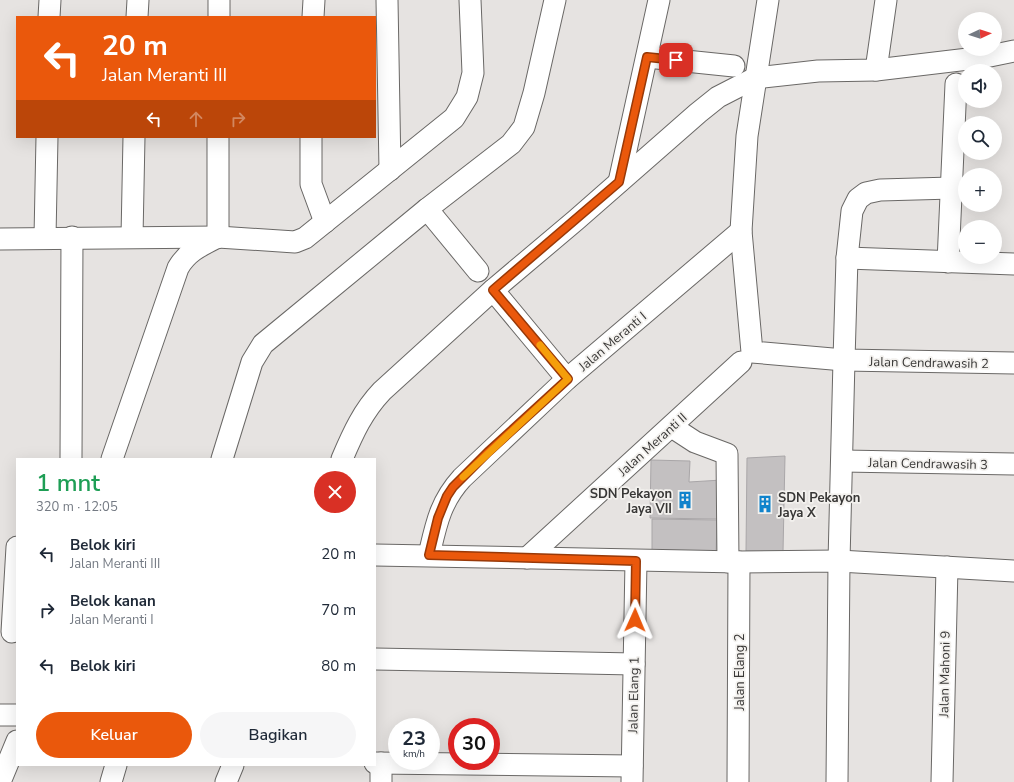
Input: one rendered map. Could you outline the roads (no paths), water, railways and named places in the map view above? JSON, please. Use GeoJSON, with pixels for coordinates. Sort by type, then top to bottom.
{"type":"FeatureCollection","features":[{"type":"Feature","properties":{"kind":"street"},"geometry":{"type":"LineString","coordinates":[[49,16],[50,0]]}},
{"type":"Feature","properties":{"kind":"street"},"geometry":{"type":"LineString","coordinates":[[137,16],[138,0]]}},
{"type":"Feature","properties":{"kind":"street"},"geometry":{"type":"LineString","coordinates":[[219,0],[219,16]]}},
{"type":"Feature","properties":{"kind":"street"},"geometry":{"type":"LineString","coordinates":[[313,16],[314,0]]}},
{"type":"Feature","properties":{"kind":"street"},"geometry":{"type":"LineString","coordinates":[[387,0],[390,170]]}},
{"type":"Feature","properties":{"kind":"street"},"geometry":{"type":"LineString","coordinates":[[0,239],[45,237],[218,237],[296,242],[305,238],[454,118],[467,97],[473,73],[470,0]]}},
{"type":"Feature","properties":{"kind":"street"},"geometry":{"type":"LineString","coordinates":[[222,458],[257,352],[273,335],[427,209],[511,144],[521,133],[534,93],[555,0]]}},
{"type":"Feature","properties":{"kind":"street"},"geometry":{"type":"LineString","coordinates":[[619,182],[659,0]]}},
{"type":"Feature","properties":{"kind":"street"},"geometry":{"type":"LineString","coordinates":[[741,231],[747,136],[768,0]]}},
{"type":"Feature","properties":{"kind":"street"},"geometry":{"type":"LineString","coordinates":[[876,70],[886,0]]}},
{"type":"Feature","properties":{"kind":"street"},"geometry":{"type":"LineString","coordinates":[[342,458],[354,429],[373,401],[493,290],[718,97],[755,78],[818,71],[876,70],[985,57],[1014,51]]}},
{"type":"Feature","properties":{"kind":"street"},"geometry":{"type":"LineString","coordinates":[[647,57],[734,66]]}},
{"type":"Feature","properties":{"kind":"street"},"geometry":{"type":"LineString","coordinates":[[948,262],[956,84]]}},
{"type":"Feature","properties":{"kind":"street"},"geometry":{"type":"LineString","coordinates":[[45,237],[47,138]]}},
{"type":"Feature","properties":{"kind":"street"},"geometry":{"type":"LineString","coordinates":[[132,237],[134,138]]}},
{"type":"Feature","properties":{"kind":"street"},"geometry":{"type":"LineString","coordinates":[[218,138],[218,237]]}},
{"type":"Feature","properties":{"kind":"street"},"geometry":{"type":"LineString","coordinates":[[311,138],[311,184],[325,222]]}},
{"type":"Feature","properties":{"kind":"street"},"geometry":{"type":"LineString","coordinates":[[837,782],[839,561],[843,461],[844,360],[847,258],[852,211],[856,201],[863,194],[880,190],[952,188]]}},
{"type":"Feature","properties":{"kind":"street"},"geometry":{"type":"LineString","coordinates":[[427,209],[478,271]]}},
{"type":"Feature","properties":{"kind":"street","name":"Jalan Cendrawasih 2"},"geometry":{"type":"LineString","coordinates":[[741,231],[752,352],[844,360],[1014,363]]}},
{"type":"Feature","properties":{"kind":"street","name":"Jalan Meranti I"},"geometry":{"type":"LineString","coordinates":[[429,555],[438,518],[447,496],[453,487],[488,452],[568,379],[741,231]]}},
{"type":"Feature","properties":{"kind":"street"},"geometry":{"type":"LineString","coordinates":[[112,458],[178,268],[183,258],[192,250],[218,237]]}},
{"type":"Feature","properties":{"kind":"street"},"geometry":{"type":"LineString","coordinates":[[71,458],[72,238]]}},
{"type":"Feature","properties":{"kind":"street"},"geometry":{"type":"LineString","coordinates":[[847,258],[1014,264]]}},
{"type":"Feature","properties":{"kind":"street"},"geometry":{"type":"LineString","coordinates":[[493,290],[568,379]]}},
{"type":"Feature","properties":{"kind":"street","name":"Jalan Meranti II"},"geometry":{"type":"LineString","coordinates":[[526,558],[672,427],[741,362]]}},
{"type":"Feature","properties":{"kind":"street","name":"Jalan Elang 2"},"geometry":{"type":"LineString","coordinates":[[672,427],[695,442],[727,454],[734,562],[738,782]]}},
{"type":"Feature","properties":{"kind":"street","name":"Jalan Cendrawasih 3"},"geometry":{"type":"LineString","coordinates":[[843,461],[1014,464]]}},
{"type":"Feature","properties":{"kind":"street"},"geometry":{"type":"LineString","coordinates":[[0,540],[16,542]]}},
{"type":"Feature","properties":{"kind":"street"},"geometry":{"type":"LineString","coordinates":[[376,556],[429,555],[636,561],[839,561],[1014,571]]}},
{"type":"Feature","properties":{"kind":"street"},"geometry":{"type":"LineString","coordinates":[[10,632],[16,559]]}},
{"type":"Feature","properties":{"kind":"street","name":"Jalan Elang 1"},"geometry":{"type":"LineString","coordinates":[[632,774],[636,561]]}},
{"type":"Feature","properties":{"kind":"street","name":"Jalan Mahoni 9"},"geometry":{"type":"LineString","coordinates":[[942,782],[947,567]]}},
{"type":"Feature","properties":{"kind":"street"},"geometry":{"type":"LineString","coordinates":[[376,659],[634,664]]}},
{"type":"Feature","properties":{"kind":"street"},"geometry":{"type":"LineString","coordinates":[[0,715],[16,716]]}},
{"type":"Feature","properties":{"kind":"street"},"geometry":{"type":"LineString","coordinates":[[0,782],[16,742]]}},
{"type":"Feature","properties":{"kind":"street"},"geometry":{"type":"LineString","coordinates":[[111,782],[116,766]]}},
{"type":"Feature","properties":{"kind":"street"},"geometry":{"type":"LineString","coordinates":[[226,782],[233,766]]}},
{"type":"Feature","properties":{"kind":"street"},"geometry":{"type":"LineString","coordinates":[[379,769],[632,774]]}},
{"type":"Feature","properties":{"kind":"place","name":"SDN Pekayon Jaya VII"},"geometry":{"type":"Point","coordinates":[685,500]}},
{"type":"Feature","properties":{"kind":"place","name":"SDN Pekayon Jaya X"},"geometry":{"type":"Point","coordinates":[765,504]}}]}
